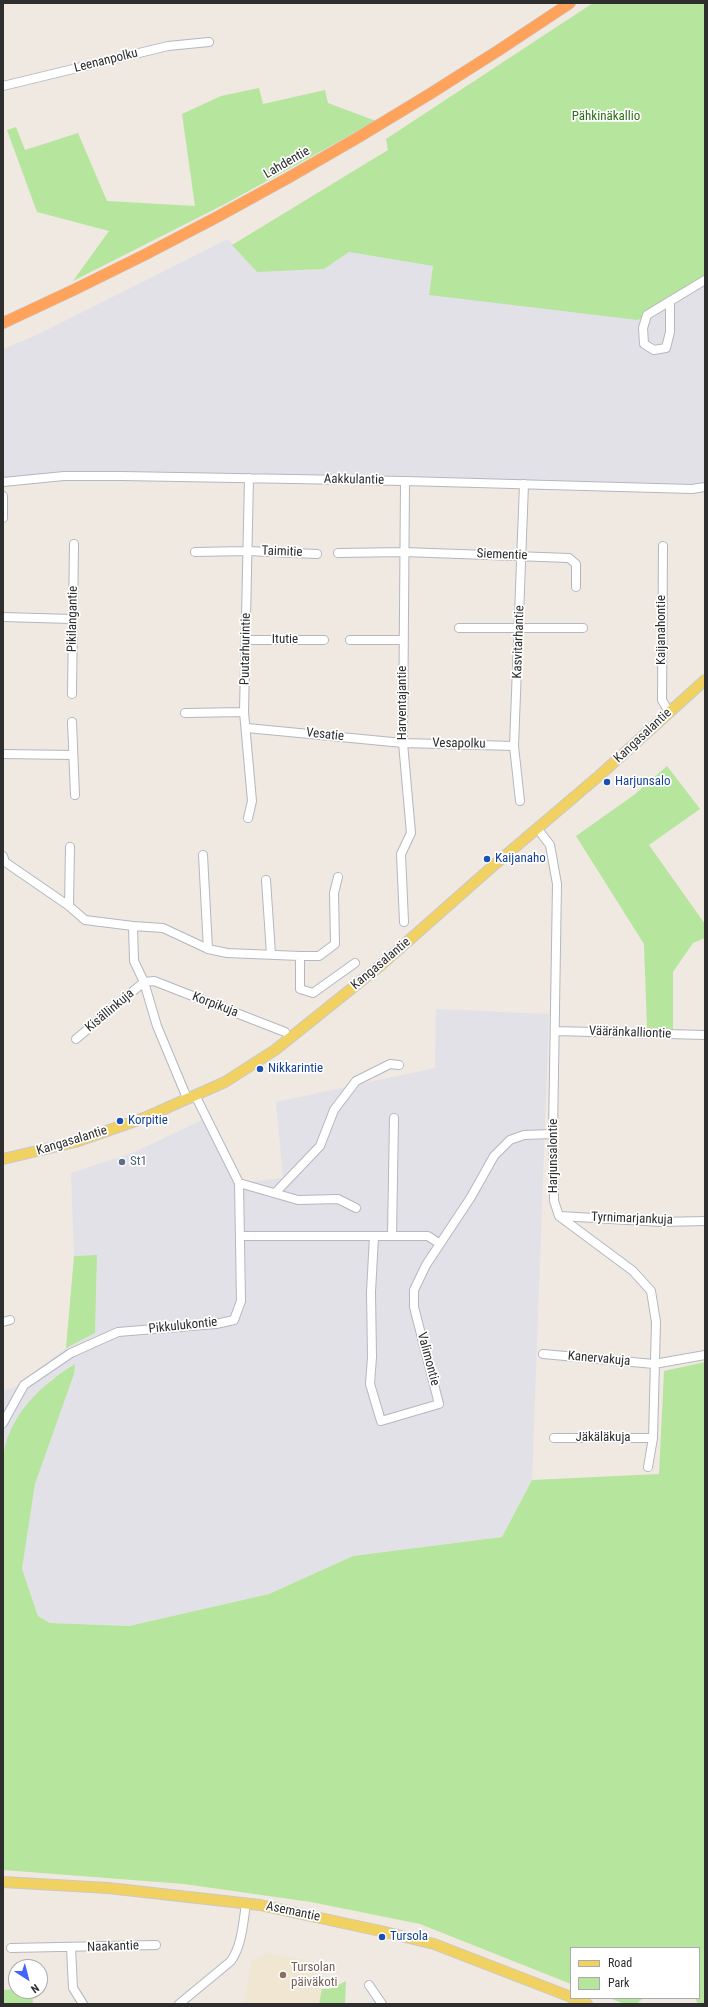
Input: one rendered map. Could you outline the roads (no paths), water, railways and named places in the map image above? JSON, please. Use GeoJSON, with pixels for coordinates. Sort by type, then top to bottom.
{"type":"FeatureCollection","features":[{"type":"Feature","properties":{"kind":"highway","name":"Lahdentie"},"geometry":{"type":"LineString","coordinates":[[3,323],[130,264],[275,186],[422,98],[570,3]]}},
{"type":"Feature","properties":{"kind":"main road","name":"Kangasalantie"},"geometry":{"type":"LineString","coordinates":[[3,1160],[55,1148],[96,1136],[144,1118],[225,1082],[250,1066],[302,1029],[381,965],[537,828],[600,775],[705,680]]}},
{"type":"Feature","properties":{"kind":"main road","name":"Asemantie"},"geometry":{"type":"LineString","coordinates":[[3,1882],[124,1890],[246,1904],[337,1921],[426,1942],[570,1997]]}},
{"type":"Feature","properties":{"kind":"main road","name":"Asemantie"},"geometry":{"type":"LineString","coordinates":[[574,1999],[587,2004]]}},
{"type":"Feature","properties":{"kind":"street","name":"Leenanpolku"},"geometry":{"type":"LineString","coordinates":[[3,86],[168,46],[209,42]]}},
{"type":"Feature","properties":{"kind":"street"},"geometry":{"type":"LineString","coordinates":[[670,301],[670,332],[666,348],[654,350],[644,344],[643,328],[647,315],[670,301],[705,280]]}},
{"type":"Feature","properties":{"kind":"street","name":"Aakkulantie"},"geometry":{"type":"LineString","coordinates":[[3,482],[64,476],[249,478],[692,488],[705,487]]}},
{"type":"Feature","properties":{"kind":"street","name":"Puutarhurintie"},"geometry":{"type":"LineString","coordinates":[[248,818],[252,801],[247,728],[244,712],[247,640],[249,478]]}},
{"type":"Feature","properties":{"kind":"street","name":"Harventajantie"},"geometry":{"type":"LineString","coordinates":[[404,922],[401,854],[411,834],[403,743],[405,481]]}},
{"type":"Feature","properties":{"kind":"street","name":"Kasvitarhantie"},"geometry":{"type":"LineString","coordinates":[[520,801],[514,746],[520,628],[524,484]]}},
{"type":"Feature","properties":{"kind":"street"},"geometry":{"type":"LineString","coordinates":[[3,496],[3,518]]}},
{"type":"Feature","properties":{"kind":"street","name":"Pikilangantie"},"geometry":{"type":"LineString","coordinates":[[72,694],[74,544]]}},
{"type":"Feature","properties":{"kind":"street","name":"Kaijanahontie"},"geometry":{"type":"LineString","coordinates":[[663,546],[662,700],[669,712]]}},
{"type":"Feature","properties":{"kind":"street","name":"Taimitie"},"geometry":{"type":"LineString","coordinates":[[195,552],[247,551],[317,554]]}},
{"type":"Feature","properties":{"kind":"street"},"geometry":{"type":"LineString","coordinates":[[338,553],[404,552]]}},
{"type":"Feature","properties":{"kind":"street","name":"Siementie"},"geometry":{"type":"LineString","coordinates":[[404,552],[569,558],[576,564],[576,587]]}},
{"type":"Feature","properties":{"kind":"street"},"geometry":{"type":"LineString","coordinates":[[3,617],[72,618]]}},
{"type":"Feature","properties":{"kind":"street"},"geometry":{"type":"LineString","coordinates":[[458,628],[583,628]]}},
{"type":"Feature","properties":{"kind":"street","name":"Itutie"},"geometry":{"type":"LineString","coordinates":[[247,640],[324,640]]}},
{"type":"Feature","properties":{"kind":"street"},"geometry":{"type":"LineString","coordinates":[[350,640],[403,640]]}},
{"type":"Feature","properties":{"kind":"street"},"geometry":{"type":"LineString","coordinates":[[185,713],[244,712]]}},
{"type":"Feature","properties":{"kind":"street"},"geometry":{"type":"LineString","coordinates":[[72,722],[72,755],[75,795]]}},
{"type":"Feature","properties":{"kind":"street","name":"Vesatie"},"geometry":{"type":"LineString","coordinates":[[247,728],[403,743]]}},
{"type":"Feature","properties":{"kind":"street","name":"Vesapolku"},"geometry":{"type":"LineString","coordinates":[[403,743],[514,746]]}},
{"type":"Feature","properties":{"kind":"street"},"geometry":{"type":"LineString","coordinates":[[3,754],[72,755]]}},
{"type":"Feature","properties":{"kind":"street","name":"Harjunsalontie"},"geometry":{"type":"LineString","coordinates":[[537,828],[550,845],[557,884],[556,1031],[553,1134],[554,1201],[559,1216]]}},
{"type":"Feature","properties":{"kind":"street"},"geometry":{"type":"LineString","coordinates":[[69,906],[70,847]]}},
{"type":"Feature","properties":{"kind":"street"},"geometry":{"type":"LineString","coordinates":[[203,855],[208,950]]}},
{"type":"Feature","properties":{"kind":"street"},"geometry":{"type":"LineString","coordinates":[[3,856],[5,862],[69,906],[85,920],[163,928],[208,950],[227,953],[319,956],[335,944],[334,893],[338,877]]}},
{"type":"Feature","properties":{"kind":"street"},"geometry":{"type":"LineString","coordinates":[[266,880],[271,954]]}},
{"type":"Feature","properties":{"kind":"street"},"geometry":{"type":"LineString","coordinates":[[133,926],[134,961],[144,982],[157,1026],[191,1097]]}},
{"type":"Feature","properties":{"kind":"street"},"geometry":{"type":"LineString","coordinates":[[300,956],[300,989],[313,993],[355,963]]}},
{"type":"Feature","properties":{"kind":"street","name":"Korpikuja"},"geometry":{"type":"LineString","coordinates":[[144,982],[159,983],[286,1032]]}},
{"type":"Feature","properties":{"kind":"street","name":"Kisällinkuja"},"geometry":{"type":"LineString","coordinates":[[76,1039],[144,982]]}},
{"type":"Feature","properties":{"kind":"street","name":"Vääränkalliontie"},"geometry":{"type":"LineString","coordinates":[[556,1031],[705,1035]]}},
{"type":"Feature","properties":{"kind":"street"},"geometry":{"type":"LineString","coordinates":[[276,1192],[320,1146],[334,1110],[356,1081],[390,1064],[399,1065]]}},
{"type":"Feature","properties":{"kind":"street","name":"Pikkulukontie"},"geometry":{"type":"LineString","coordinates":[[3,1423],[24,1385],[71,1353],[118,1332],[216,1324],[234,1320],[241,1301],[239,1183],[191,1097]]}},
{"type":"Feature","properties":{"kind":"street"},"geometry":{"type":"LineString","coordinates":[[392,1236],[394,1118]]}},
{"type":"Feature","properties":{"kind":"street","name":"Valimontie"},"geometry":{"type":"LineString","coordinates":[[374,1236],[371,1292],[372,1357],[370,1384],[381,1421],[439,1404],[414,1307],[414,1290],[426,1265],[472,1197],[494,1156],[510,1140],[524,1135],[553,1134]]}},
{"type":"Feature","properties":{"kind":"street"},"geometry":{"type":"LineString","coordinates":[[239,1183],[276,1192],[298,1200],[338,1199],[356,1208]]}},
{"type":"Feature","properties":{"kind":"street"},"geometry":{"type":"LineString","coordinates":[[559,1216],[634,1271],[651,1291],[656,1322],[653,1438],[648,1467]]}},
{"type":"Feature","properties":{"kind":"street","name":"Tyrnimarjankuja"},"geometry":{"type":"LineString","coordinates":[[559,1216],[661,1222],[705,1220]]}},
{"type":"Feature","properties":{"kind":"street"},"geometry":{"type":"LineString","coordinates":[[240,1236],[428,1236],[440,1244]]}},
{"type":"Feature","properties":{"kind":"street","name":"Kanervakuja"},"geometry":{"type":"LineString","coordinates":[[543,1354],[654,1364],[705,1355]]}},
{"type":"Feature","properties":{"kind":"street","name":"Jäkäläkuja"},"geometry":{"type":"LineString","coordinates":[[554,1438],[653,1438]]}},
{"type":"Feature","properties":{"kind":"street"},"geometry":{"type":"LineString","coordinates":[[179,2004],[231,1961],[236,1954],[242,1932],[246,1904]]}},
{"type":"Feature","properties":{"kind":"street","name":"Naakantie"},"geometry":{"type":"LineString","coordinates":[[11,1948],[71,1948],[156,1945]]}},
{"type":"Feature","properties":{"kind":"street","name":"Naakantie"},"geometry":{"type":"LineString","coordinates":[[71,1948],[72,1988],[83,2004]]}},
{"type":"Feature","properties":{"kind":"street"},"geometry":{"type":"LineString","coordinates":[[370,1985],[382,2004]]}},
{"type":"Feature","properties":{"kind":"place","name":"Harjunsalo"},"geometry":{"type":"Point","coordinates":[607,782]}},
{"type":"Feature","properties":{"kind":"place","name":"Kaijanaho"},"geometry":{"type":"Point","coordinates":[487,859]}},
{"type":"Feature","properties":{"kind":"place","name":"Nikkarintie"},"geometry":{"type":"Point","coordinates":[260,1069]}},
{"type":"Feature","properties":{"kind":"place","name":"Korpitie"},"geometry":{"type":"Point","coordinates":[120,1121]}},
{"type":"Feature","properties":{"kind":"place","name":"St1"},"geometry":{"type":"Point","coordinates":[122,1162]}},
{"type":"Feature","properties":{"kind":"place","name":"Tursola"},"geometry":{"type":"Point","coordinates":[382,1937]}},
{"type":"Feature","properties":{"kind":"place","name":"Tursolan päiväkoti"},"geometry":{"type":"Point","coordinates":[283,1975]}},
{"type":"Feature","properties":{"kind":"park label","name":"Pähkinäkallio"},"geometry":{"type":"Point","coordinates":[606,117]}}]}
